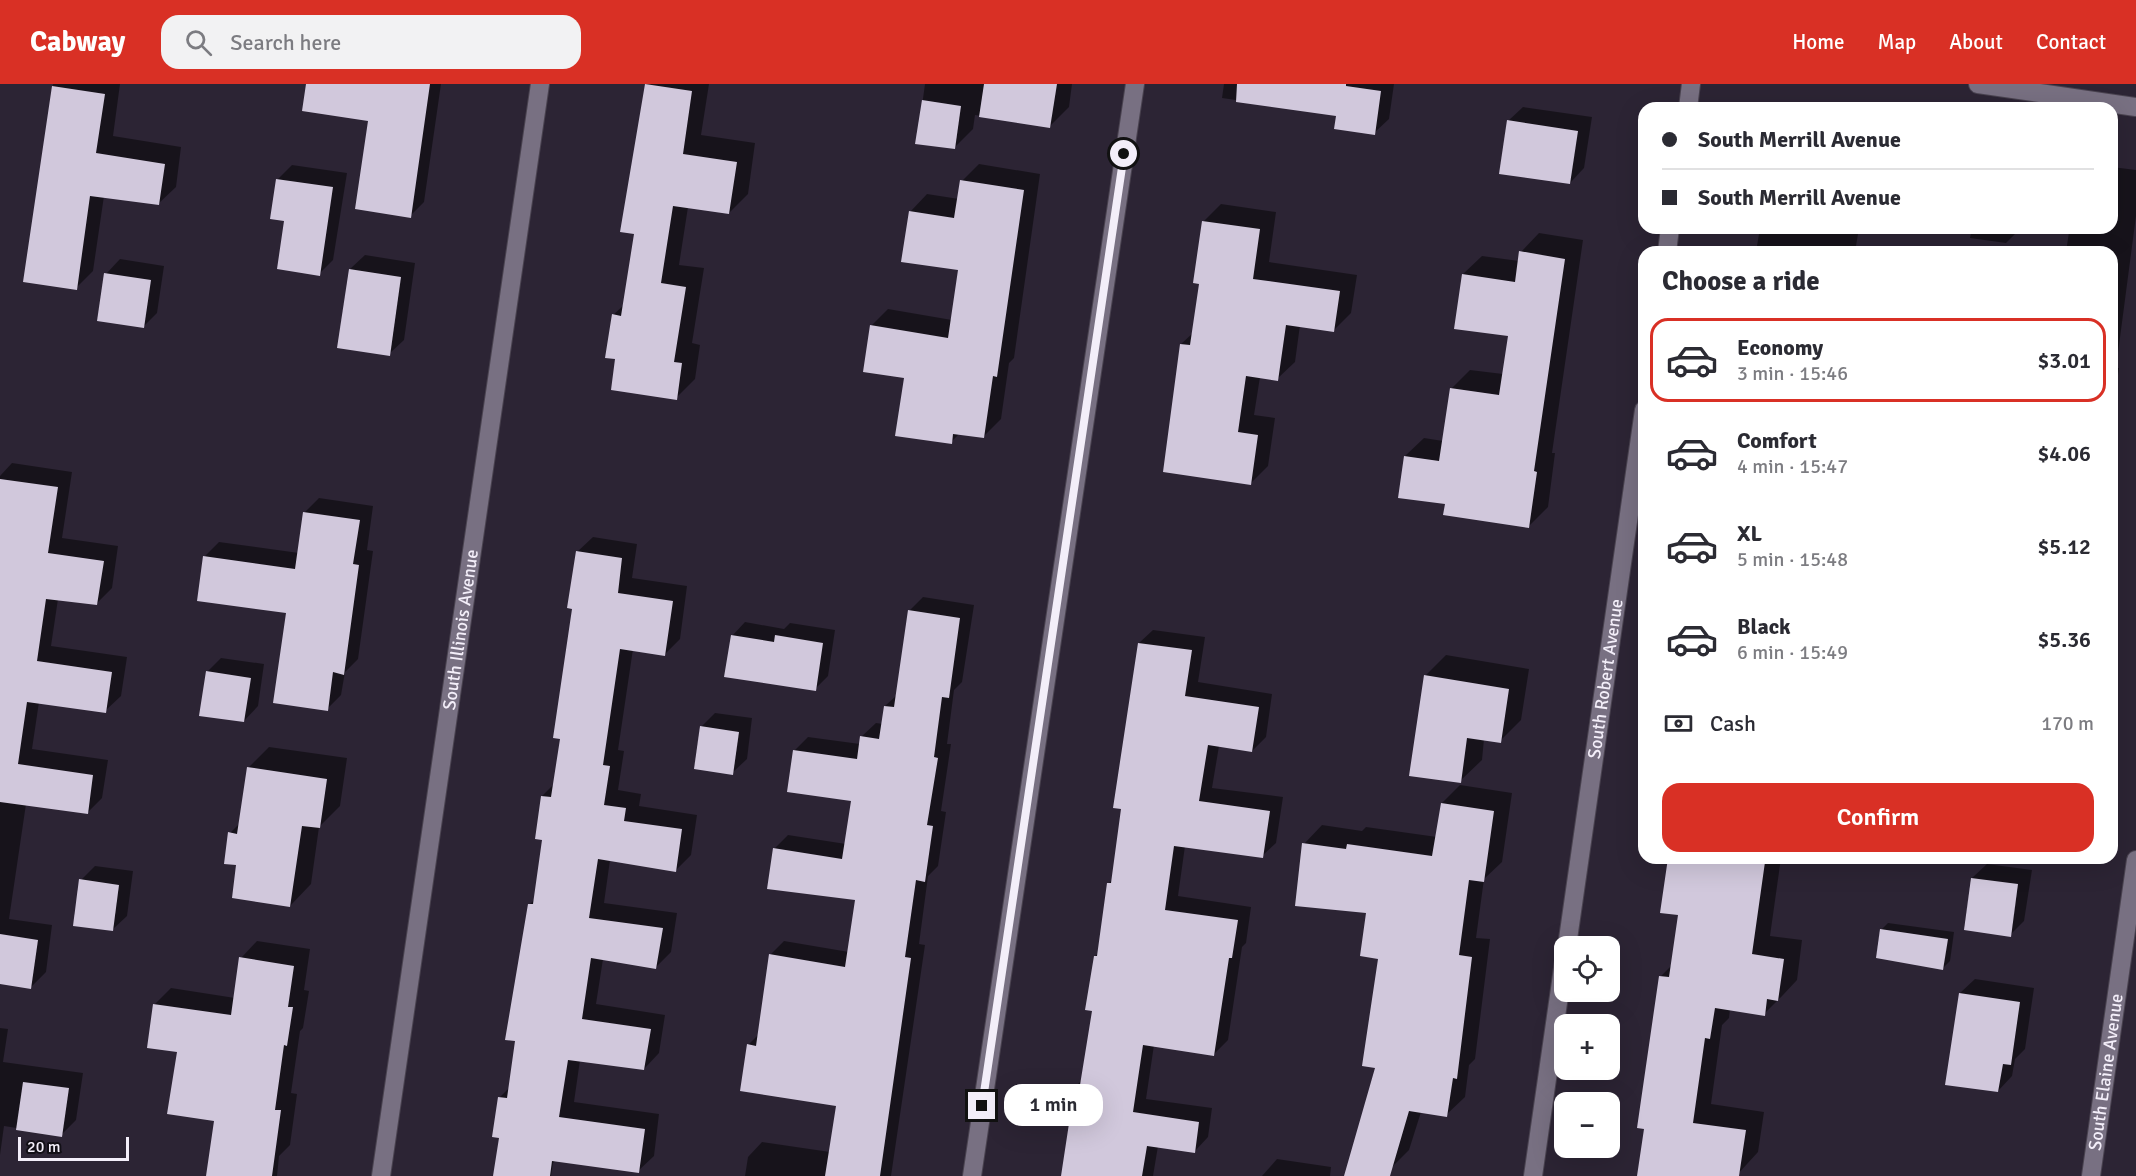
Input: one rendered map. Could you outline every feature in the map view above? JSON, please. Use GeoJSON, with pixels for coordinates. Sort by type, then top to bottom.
{"type":"FeatureCollection","features":[{"type":"Feature","properties":{"kind":"street","name":"South Illinois Avenue"},"geometry":{"type":"LineString","coordinates":[[381,1176],[540,84]]}},
{"type":"Feature","properties":{"kind":"street"},"geometry":{"type":"LineString","coordinates":[[972,1176],[1135,84]]}},
{"type":"Feature","properties":{"kind":"street"},"geometry":{"type":"LineString","coordinates":[[1689,102],[1691,84]]}},
{"type":"Feature","properties":{"kind":"street"},"geometry":{"type":"LineString","coordinates":[[1978,84],[2102,102]]}},
{"type":"Feature","properties":{"kind":"street"},"geometry":{"type":"LineString","coordinates":[[2118,104],[2136,107]]}},
{"type":"Feature","properties":{"kind":"street","name":"South Robert Avenue"},"geometry":{"type":"LineString","coordinates":[[1568,936],[1638,452]]}},
{"type":"Feature","properties":{"kind":"street","name":"South Elaine Avenue"},"geometry":{"type":"LineString","coordinates":[[2091,1176],[2136,860]]}},
{"type":"Feature","properties":{"kind":"street"},"geometry":{"type":"LineString","coordinates":[[1533,1176],[1558,1002]]}},
{"type":"Feature","properties":{"kind":"building"},"geometry":{"type":"Polygon","coordinates":[[[306,84],[430,84],[411,218],[355,209],[368,121],[302,111],[306,84]]]}},
{"type":"Feature","properties":{"kind":"building"},"geometry":{"type":"Polygon","coordinates":[[[645,84],[692,91],[683,154],[737,162],[729,214],[673,206],[661,283],[686,287],[674,362],[682,363],[677,400],[611,390],[615,359],[605,358],[612,314],[621,316],[634,234],[620,232],[645,84]]]}},
{"type":"Feature","properties":{"kind":"building"},"geometry":{"type":"Polygon","coordinates":[[[984,84],[1057,84],[1050,128],[979,117],[984,84]]]}},
{"type":"Feature","properties":{"kind":"building"},"geometry":{"type":"Polygon","coordinates":[[[1237,84],[1346,84],[1346,86],[1381,91],[1375,135],[1334,129],[1336,116],[1236,102],[1237,84]]]}},
{"type":"Feature","properties":{"kind":"building"},"geometry":{"type":"Polygon","coordinates":[[[52,86],[105,94],[96,153],[165,164],[159,205],[90,196],[77,290],[23,282],[52,86]]]}},
{"type":"Feature","properties":{"kind":"building"},"geometry":{"type":"Polygon","coordinates":[[[922,100],[961,106],[955,149],[915,144],[922,100]]]}},
{"type":"Feature","properties":{"kind":"building"},"geometry":{"type":"Polygon","coordinates":[[[1507,120],[1578,131],[1570,184],[1499,174],[1507,120]]]}},
{"type":"Feature","properties":{"kind":"building"},"geometry":{"type":"Polygon","coordinates":[[[276,179],[333,187],[320,276],[277,269],[284,221],[270,219],[276,179]]]}},
{"type":"Feature","properties":{"kind":"building"},"geometry":{"type":"Polygon","coordinates":[[[960,180],[1024,190],[997,377],[993,376],[984,438],[953,434],[952,444],[895,436],[904,378],[863,372],[870,325],[948,338],[958,270],[901,262],[909,211],[954,218],[960,180]]]}},
{"type":"Feature","properties":{"kind":"building"},"geometry":{"type":"Polygon","coordinates":[[[1202,221],[1260,229],[1253,279],[1340,291],[1334,332],[1286,325],[1278,381],[1246,376],[1238,432],[1258,435],[1251,485],[1163,472],[1180,344],[1190,345],[1199,284],[1193,283],[1202,221]]]}},
{"type":"Feature","properties":{"kind":"building"},"geometry":{"type":"Polygon","coordinates":[[[1519,251],[1565,259],[1534,471],[1537,472],[1529,528],[1443,515],[1445,504],[1398,498],[1404,456],[1439,461],[1450,388],[1499,395],[1508,336],[1454,329],[1462,274],[1515,282],[1519,251]]]}},
{"type":"Feature","properties":{"kind":"building"},"geometry":{"type":"Polygon","coordinates":[[[349,269],[401,277],[390,356],[337,348],[349,269]]]}},
{"type":"Feature","properties":{"kind":"building"},"geometry":{"type":"Polygon","coordinates":[[[104,273],[151,280],[144,328],[97,321],[104,273]]]}},
{"type":"Feature","properties":{"kind":"building"},"geometry":{"type":"Polygon","coordinates":[[[0,479],[58,487],[48,553],[104,561],[97,605],[46,599],[37,661],[112,672],[106,713],[27,702],[18,764],[93,775],[88,814],[0,802],[0,479]]]}},
{"type":"Feature","properties":{"kind":"building"},"geometry":{"type":"Polygon","coordinates":[[[303,512],[360,520],[353,564],[359,565],[344,675],[333,672],[328,711],[273,703],[286,613],[197,601],[203,556],[295,569],[303,512]]]}},
{"type":"Feature","properties":{"kind":"building"},"geometry":{"type":"Polygon","coordinates":[[[576,551],[622,558],[618,593],[673,601],[665,656],[620,649],[603,765],[610,766],[604,805],[626,808],[624,821],[682,829],[676,872],[598,859],[589,918],[663,928],[656,969],[591,958],[582,1019],[651,1029],[644,1070],[568,1060],[559,1117],[645,1129],[639,1173],[552,1161],[550,1176],[493,1176],[499,1138],[492,1137],[498,1097],[507,1098],[515,1041],[505,1040],[528,904],[533,904],[542,840],[535,839],[541,796],[551,797],[560,739],[553,738],[572,609],[567,608],[576,551]]]}},
{"type":"Feature","properties":{"kind":"building"},"geometry":{"type":"Polygon","coordinates":[[[908,610],[960,618],[949,698],[942,697],[934,757],[938,758],[927,825],[933,826],[925,882],[916,880],[905,957],[911,958],[880,1176],[825,1176],[836,1106],[740,1091],[747,1044],[756,1046],[769,954],[845,967],[855,900],[767,889],[773,848],[842,859],[851,801],[787,792],[793,750],[857,759],[860,736],[879,739],[884,706],[894,707],[908,610]]]}},
{"type":"Feature","properties":{"kind":"building"},"geometry":{"type":"Polygon","coordinates":[[[731,635],[774,642],[775,635],[823,643],[816,691],[724,677],[731,635]]]}},
{"type":"Feature","properties":{"kind":"building"},"geometry":{"type":"Polygon","coordinates":[[[1138,643],[1192,650],[1185,696],[1259,707],[1252,752],[1208,745],[1199,801],[1270,811],[1263,858],[1174,846],[1165,910],[1238,920],[1232,958],[1229,958],[1214,1056],[1143,1045],[1133,1112],[1199,1122],[1195,1153],[1147,1146],[1142,1176],[1061,1176],[1075,1084],[1080,1085],[1092,1011],[1085,1010],[1094,956],[1097,956],[1107,883],[1111,883],[1121,809],[1113,808],[1138,643]]]}},
{"type":"Feature","properties":{"kind":"building"},"geometry":{"type":"Polygon","coordinates":[[[206,671],[251,678],[244,722],[199,716],[206,671]]]}},
{"type":"Feature","properties":{"kind":"building"},"geometry":{"type":"Polygon","coordinates":[[[1424,675],[1509,689],[1501,743],[1467,738],[1461,783],[1409,776],[1424,675]]]}},
{"type":"Feature","properties":{"kind":"building"},"geometry":{"type":"Polygon","coordinates":[[[700,726],[739,732],[733,775],[694,769],[700,726]]]}},
{"type":"Feature","properties":{"kind":"building"},"geometry":{"type":"Polygon","coordinates":[[[247,767],[327,779],[320,828],[302,826],[290,907],[232,898],[236,865],[224,864],[228,832],[237,834],[247,767]]]}},
{"type":"Feature","properties":{"kind":"building"},"geometry":{"type":"Polygon","coordinates":[[[1441,803],[1494,811],[1484,882],[1469,880],[1459,955],[1472,957],[1457,1079],[1453,1078],[1447,1117],[1409,1111],[1390,1176],[1344,1176],[1375,1068],[1362,1066],[1378,959],[1360,956],[1366,913],[1295,906],[1302,843],[1346,849],[1347,844],[1432,856],[1441,803]]]}},
{"type":"Feature","properties":{"kind":"building"},"geometry":{"type":"Polygon","coordinates":[[[1667,864],[1765,864],[1752,954],[1784,959],[1778,1001],[1767,999],[1765,1016],[1715,1008],[1710,1039],[1705,1038],[1693,1123],[1746,1130],[1739,1176],[1637,1176],[1644,1129],[1637,1128],[1659,976],[1669,977],[1678,915],[1660,913],[1667,864]]]}},
{"type":"Feature","properties":{"kind":"building"},"geometry":{"type":"Polygon","coordinates":[[[1971,878],[2018,884],[2011,937],[1964,930],[1971,878]]]}},
{"type":"Feature","properties":{"kind":"building"},"geometry":{"type":"Polygon","coordinates":[[[79,879],[119,885],[113,931],[73,926],[79,879]]]}},
{"type":"Feature","properties":{"kind":"building"},"geometry":{"type":"Polygon","coordinates":[[[1880,929],[1948,939],[1943,970],[1876,958],[1880,929]]]}},
{"type":"Feature","properties":{"kind":"building"},"geometry":{"type":"Polygon","coordinates":[[[0,934],[38,940],[31,989],[0,984],[0,934]]]}},
{"type":"Feature","properties":{"kind":"building"},"geometry":{"type":"Polygon","coordinates":[[[239,957],[294,966],[288,1007],[293,1007],[287,1046],[284,1045],[275,1110],[281,1110],[272,1176],[206,1176],[214,1121],[167,1114],[177,1052],[147,1048],[153,1004],[231,1015],[239,957]]]}},
{"type":"Feature","properties":{"kind":"building"},"geometry":{"type":"Polygon","coordinates":[[[1959,993],[2020,1002],[2011,1065],[2003,1064],[1998,1092],[1945,1085],[1959,993]]]}},
{"type":"Feature","properties":{"kind":"building"},"geometry":{"type":"Polygon","coordinates":[[[23,1082],[69,1088],[62,1137],[16,1130],[23,1082]]]}},
{"type":"Feature","properties":{"kind":"route"},"geometry":{"type":"LineString","coordinates":[[982,1106],[1124,154]]}}]}
